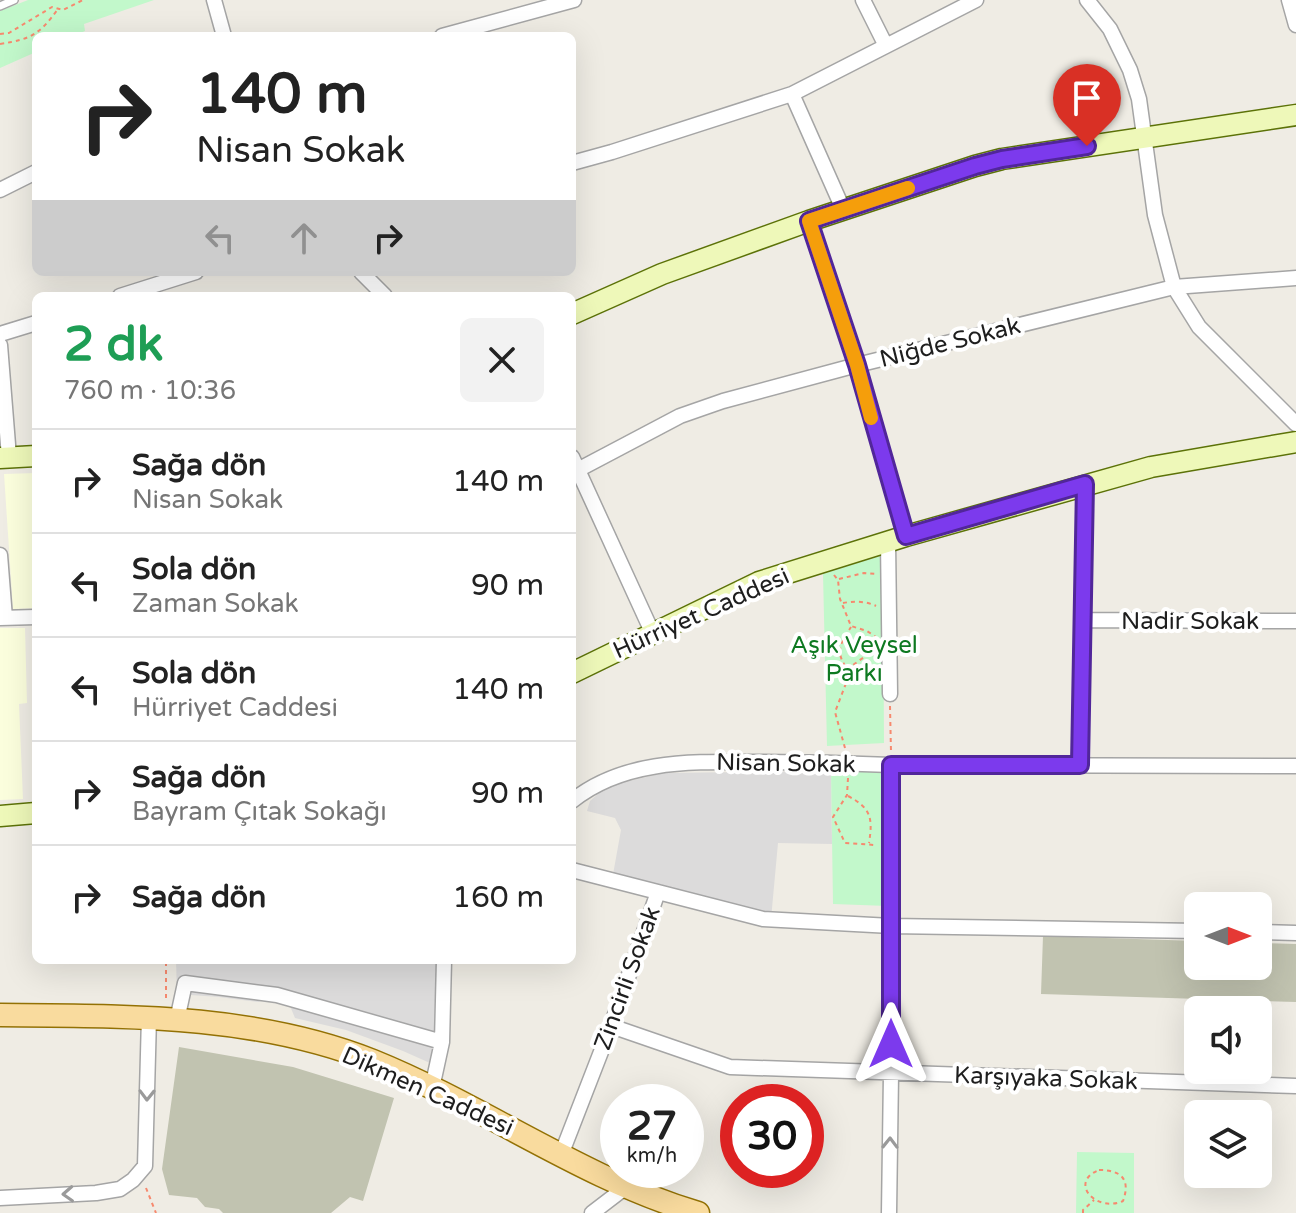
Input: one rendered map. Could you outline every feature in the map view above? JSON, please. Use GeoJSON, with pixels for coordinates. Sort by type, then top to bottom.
{"type":"FeatureCollection","features":[{"type":"Feature","properties":{"kind":"main road"},"geometry":{"type":"LineString","coordinates":[[576,312],[662,274],[809,221],[1002,159],[1296,115]]}},
{"type":"Feature","properties":{"kind":"main road","name":"Hürriyet Caddesi"},"geometry":{"type":"LineString","coordinates":[[576,671],[759,582],[829,559],[1151,467],[1296,442]]}},
{"type":"Feature","properties":{"kind":"main road"},"geometry":{"type":"LineString","coordinates":[[5,458],[32,456]]}},
{"type":"Feature","properties":{"kind":"main road"},"geometry":{"type":"LineString","coordinates":[[0,816],[32,813]]}},
{"type":"Feature","properties":{"kind":"main road","name":"Dikmen Caddesi"},"geometry":{"type":"LineString","coordinates":[[0,1015],[164,1019],[267,1031],[304,1040],[372,1061],[432,1088],[600,1174]]}},
{"type":"Feature","properties":{"kind":"main road","name":"Dikmen Caddesi"},"geometry":{"type":"LineString","coordinates":[[629,1188],[698,1213]]}},
{"type":"Feature","properties":{"kind":"street"},"geometry":{"type":"LineString","coordinates":[[214,0],[223,32]]}},
{"type":"Feature","properties":{"kind":"street"},"geometry":{"type":"LineString","coordinates":[[457,32],[574,0]]}},
{"type":"Feature","properties":{"kind":"street"},"geometry":{"type":"LineString","coordinates":[[863,0],[886,46]]}},
{"type":"Feature","properties":{"kind":"street"},"geometry":{"type":"LineString","coordinates":[[576,162],[792,94],[976,0]]}},
{"type":"Feature","properties":{"kind":"street"},"geometry":{"type":"LineString","coordinates":[[1087,0],[1110,29],[1130,70],[1139,99],[1155,215],[1174,287],[1199,327],[1296,424]]}},
{"type":"Feature","properties":{"kind":"street"},"geometry":{"type":"LineString","coordinates":[[1289,0],[1296,25]]}},
{"type":"Feature","properties":{"kind":"street"},"geometry":{"type":"LineString","coordinates":[[792,94],[843,209]]}},
{"type":"Feature","properties":{"kind":"street"},"geometry":{"type":"LineString","coordinates":[[0,190],[32,174]]}},
{"type":"Feature","properties":{"kind":"street"},"geometry":{"type":"LineString","coordinates":[[809,221],[857,365],[897,539],[890,694]]}},
{"type":"Feature","properties":{"kind":"street"},"geometry":{"type":"LineString","coordinates":[[133,292],[183,276]]}},
{"type":"Feature","properties":{"kind":"street"},"geometry":{"type":"LineString","coordinates":[[365,276],[381,292]]}},
{"type":"Feature","properties":{"kind":"street","name":"Niğde Sokak"},"geometry":{"type":"LineString","coordinates":[[576,465],[680,416],[723,401],[857,365],[1174,287],[1296,278]]}},
{"type":"Feature","properties":{"kind":"street"},"geometry":{"type":"LineString","coordinates":[[0,334],[32,324]]}},
{"type":"Feature","properties":{"kind":"street"},"geometry":{"type":"LineString","coordinates":[[0,345],[5,458]]}},
{"type":"Feature","properties":{"kind":"street"},"geometry":{"type":"LineString","coordinates":[[576,470],[653,634]]}},
{"type":"Feature","properties":{"kind":"street"},"geometry":{"type":"LineString","coordinates":[[1080,765],[1085,484]]}},
{"type":"Feature","properties":{"kind":"street"},"geometry":{"type":"LineString","coordinates":[[0,555],[2,618],[32,617]]}},
{"type":"Feature","properties":{"kind":"street","name":"Nadir Sokak"},"geometry":{"type":"LineString","coordinates":[[1083,620],[1296,621]]}},
{"type":"Feature","properties":{"kind":"street","name":"Nisan Sokak"},"geometry":{"type":"LineString","coordinates":[[576,798],[624,773],[665,764],[1296,766]]}},
{"type":"Feature","properties":{"kind":"street"},"geometry":{"type":"LineString","coordinates":[[889,1213],[891,765]]}},
{"type":"Feature","properties":{"kind":"street"},"geometry":{"type":"LineString","coordinates":[[576,871],[763,919],[891,926],[1184,931]]}},
{"type":"Feature","properties":{"kind":"street","name":"Zincirli Sokak"},"geometry":{"type":"LineString","coordinates":[[561,1155],[658,892]]}},
{"type":"Feature","properties":{"kind":"street"},"geometry":{"type":"LineString","coordinates":[[1272,932],[1296,933]]}},
{"type":"Feature","properties":{"kind":"street"},"geometry":{"type":"LineString","coordinates":[[432,1088],[442,1042],[444,964]]}},
{"type":"Feature","properties":{"kind":"street"},"geometry":{"type":"LineString","coordinates":[[0,1198],[96,1193],[120,1189],[136,1177],[145,1166],[164,1019],[185,983],[277,995],[442,1042]]}},
{"type":"Feature","properties":{"kind":"street","name":"Karşıyaka Sokak"},"geometry":{"type":"LineString","coordinates":[[611,1026],[730,1067],[1296,1086]]}},
{"type":"Feature","properties":{"kind":"street"},"geometry":{"type":"LineString","coordinates":[[592,1213],[625,1188]]}},
{"type":"Feature","properties":{"kind":"lane"},"geometry":{"type":"LineString","coordinates":[[0,6],[14,0]]}},
{"type":"Feature","properties":{"kind":"path"},"geometry":{"type":"LineString","coordinates":[[0,34],[9,33],[52,7],[58,0]]}},
{"type":"Feature","properties":{"kind":"path"},"geometry":{"type":"LineString","coordinates":[[52,7],[63,10],[83,0]]}},
{"type":"Feature","properties":{"kind":"path"},"geometry":{"type":"LineString","coordinates":[[38,32],[44,29],[58,9]]}},
{"type":"Feature","properties":{"kind":"path"},"geometry":{"type":"LineString","coordinates":[[0,44],[32,35]]}},
{"type":"Feature","properties":{"kind":"path"},"geometry":{"type":"LineString","coordinates":[[829,559],[851,626]]}},
{"type":"Feature","properties":{"kind":"path"},"geometry":{"type":"LineString","coordinates":[[838,580],[864,573],[879,575]]}},
{"type":"Feature","properties":{"kind":"path"},"geometry":{"type":"LineString","coordinates":[[842,603],[870,603],[878,607]]}},
{"type":"Feature","properties":{"kind":"path"},"geometry":{"type":"LineString","coordinates":[[851,626],[878,638]]}},
{"type":"Feature","properties":{"kind":"path"},"geometry":{"type":"LineString","coordinates":[[850,673],[839,659],[840,644],[851,626]]}},
{"type":"Feature","properties":{"kind":"path"},"geometry":{"type":"LineString","coordinates":[[874,650],[853,665],[835,712],[849,763],[847,795],[833,817],[845,843],[891,847]]}},
{"type":"Feature","properties":{"kind":"path"},"geometry":{"type":"LineString","coordinates":[[890,694],[891,765]]}},
{"type":"Feature","properties":{"kind":"path"},"geometry":{"type":"LineString","coordinates":[[847,795],[863,804],[872,824],[869,845]]}},
{"type":"Feature","properties":{"kind":"path"},"geometry":{"type":"LineString","coordinates":[[164,1019],[166,964]]}},
{"type":"Feature","properties":{"kind":"path"},"geometry":{"type":"LineString","coordinates":[[1109,1170],[1125,1180],[1127,1191],[1123,1201],[1104,1204],[1094,1200],[1086,1189],[1090,1174],[1109,1170]]}},
{"type":"Feature","properties":{"kind":"path"},"geometry":{"type":"LineString","coordinates":[[136,1177],[156,1213]]}},
{"type":"Feature","properties":{"kind":"path"},"geometry":{"type":"LineString","coordinates":[[1083,1213],[1094,1200]]}},
{"type":"Feature","properties":{"kind":"shaded area"},"geometry":{"type":"Polygon","coordinates":[[[32,473],[32,608],[13,609],[4,474],[32,473]]]}},
{"type":"Feature","properties":{"kind":"shaded area"},"geometry":{"type":"Polygon","coordinates":[[[0,628],[25,628],[27,703],[19,704],[23,799],[0,800],[0,628]]]}},
{"type":"Feature","properties":{"kind":"shaded area"},"geometry":{"type":"Polygon","coordinates":[[[831,771],[832,844],[778,843],[771,919],[612,880],[621,830],[615,818],[587,811],[590,801],[607,786],[664,773],[831,771]]]}},
{"type":"Feature","properties":{"kind":"shaded area"},"geometry":{"type":"Polygon","coordinates":[[[1043,936],[1184,941],[1184,980],[1272,980],[1272,943],[1296,944],[1296,1002],[1272,1001],[1272,996],[1184,996],[1184,998],[1041,994],[1043,936]]]}},
{"type":"Feature","properties":{"kind":"shaded area"},"geometry":{"type":"Polygon","coordinates":[[[176,964],[444,964],[442,1042],[430,1063],[346,1030],[295,1018],[290,1006],[283,1002],[177,994],[176,964]]]}},
{"type":"Feature","properties":{"kind":"shaded area"},"geometry":{"type":"Polygon","coordinates":[[[179,1047],[293,1067],[394,1098],[363,1201],[350,1197],[331,1213],[223,1213],[219,1209],[205,1207],[197,1198],[169,1195],[162,1169],[179,1047]]]}},
{"type":"Feature","properties":{"kind":"green space"},"geometry":{"type":"Polygon","coordinates":[[[28,0],[154,0],[84,24],[83,32],[32,32],[32,54],[0,68],[0,11],[28,0]]]}},
{"type":"Feature","properties":{"kind":"green space","name":"Aşık Veysel Parkı"},"geometry":{"type":"Polygon","coordinates":[[[880,556],[883,563],[884,743],[827,746],[823,574],[880,556]]]}},
{"type":"Feature","properties":{"kind":"green space"},"geometry":{"type":"Polygon","coordinates":[[[831,771],[883,771],[888,906],[833,904],[831,771]]]}},
{"type":"Feature","properties":{"kind":"green space"},"geometry":{"type":"Polygon","coordinates":[[[1077,1152],[1134,1153],[1134,1213],[1076,1213],[1077,1152]]]}},
{"type":"Feature","properties":{"kind":"slow traffic"},"geometry":{"type":"LineString","coordinates":[[871,418],[857,365],[809,221],[908,188]]}},
{"type":"Feature","properties":{"kind":"route"},"geometry":{"type":"LineString","coordinates":[[891,1044],[891,765],[1080,765],[1085,484],[906,536],[857,365],[809,221],[975,166],[1087,146]]}}]}
